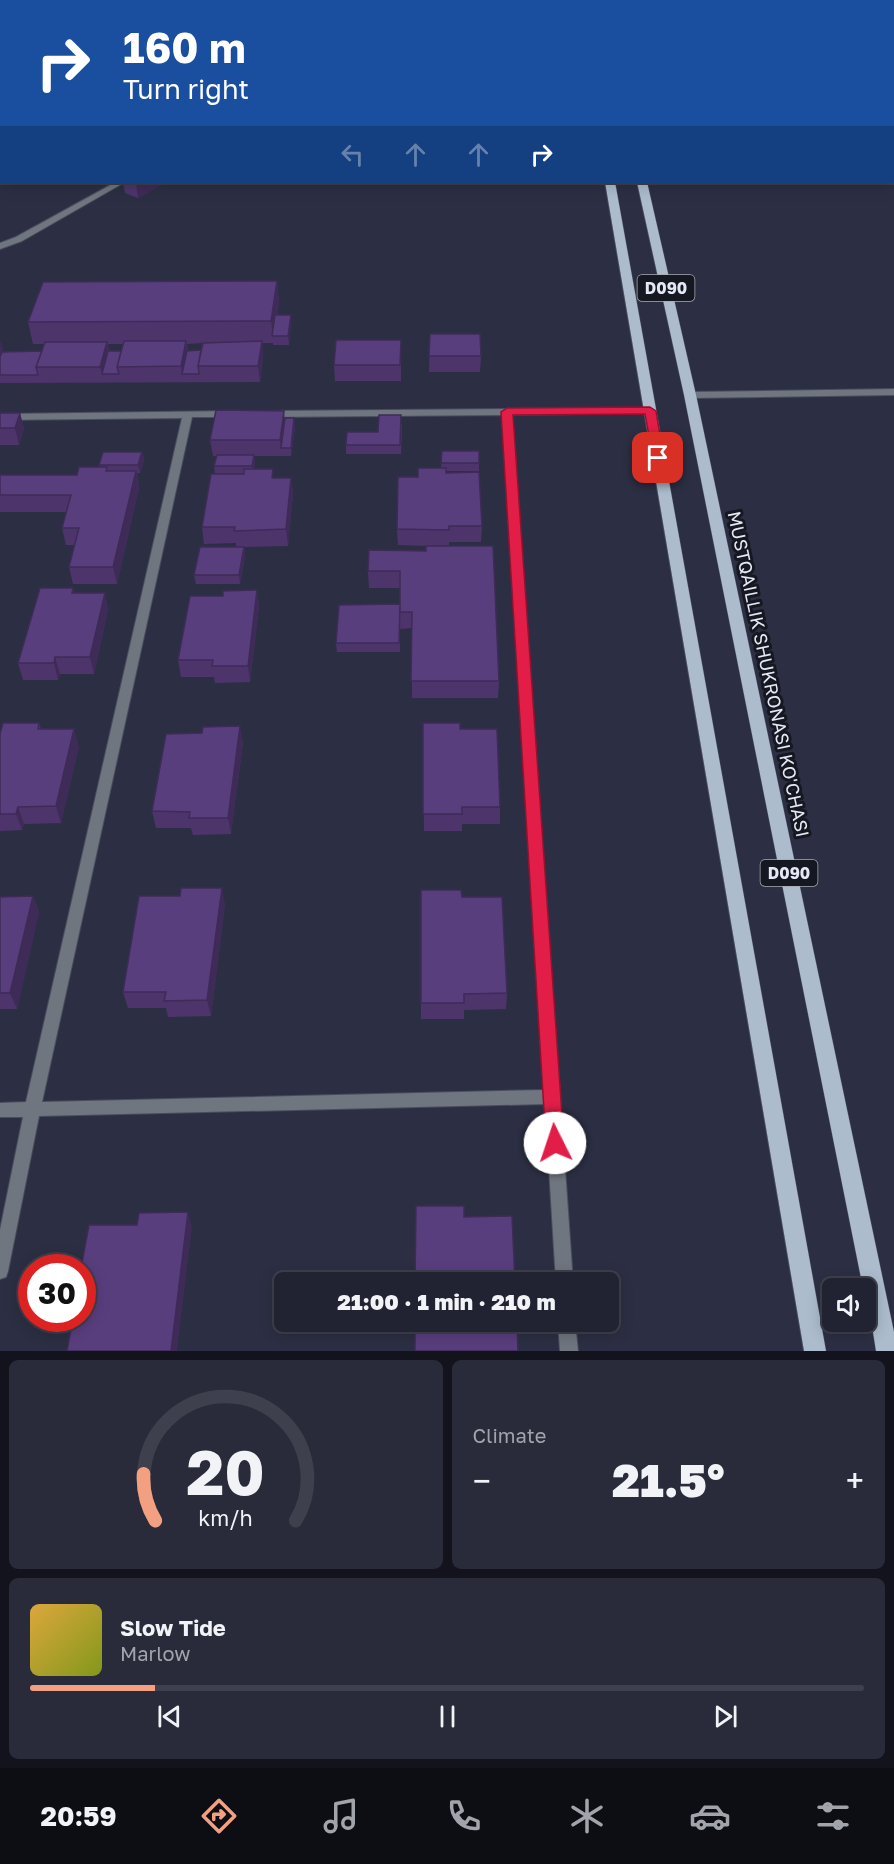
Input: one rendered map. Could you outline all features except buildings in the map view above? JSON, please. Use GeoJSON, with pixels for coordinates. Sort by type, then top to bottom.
{"type":"FeatureCollection","features":[{"type":"Feature","properties":{"kind":"main road","name":"D090"},"geometry":{"type":"LineString","coordinates":[[610,183],[815,1351]]}},
{"type":"Feature","properties":{"kind":"main road","name":"MUSTQAILLIK SHUKRONASI KO'CHASI"},"geometry":{"type":"LineString","coordinates":[[642,183],[690,395],[887,1351]]}},
{"type":"Feature","properties":{"kind":"street"},"geometry":{"type":"LineString","coordinates":[[0,246],[19,239],[120,183]]}},
{"type":"Feature","properties":{"kind":"street"},"geometry":{"type":"LineString","coordinates":[[690,395],[894,392]]}},
{"type":"Feature","properties":{"kind":"street"},"geometry":{"type":"LineString","coordinates":[[259,414],[650,411]]}},
{"type":"Feature","properties":{"kind":"street"},"geometry":{"type":"LineString","coordinates":[[507,412],[564,1272]]}},
{"type":"Feature","properties":{"kind":"street"},"geometry":{"type":"LineString","coordinates":[[0,417],[247,414]]}},
{"type":"Feature","properties":{"kind":"street"},"geometry":{"type":"LineString","coordinates":[[0,1271],[32,1111],[188,415]]}},
{"type":"Feature","properties":{"kind":"street"},"geometry":{"type":"LineString","coordinates":[[0,1110],[552,1097]]}},
{"type":"Feature","properties":{"kind":"street"},"geometry":{"type":"LineString","coordinates":[[568,1332],[569,1351]]}},
{"type":"Feature","properties":{"kind":"route"},"geometry":{"type":"LineString","coordinates":[[555,1143],[507,412],[650,411],[658,458]]}}]}
